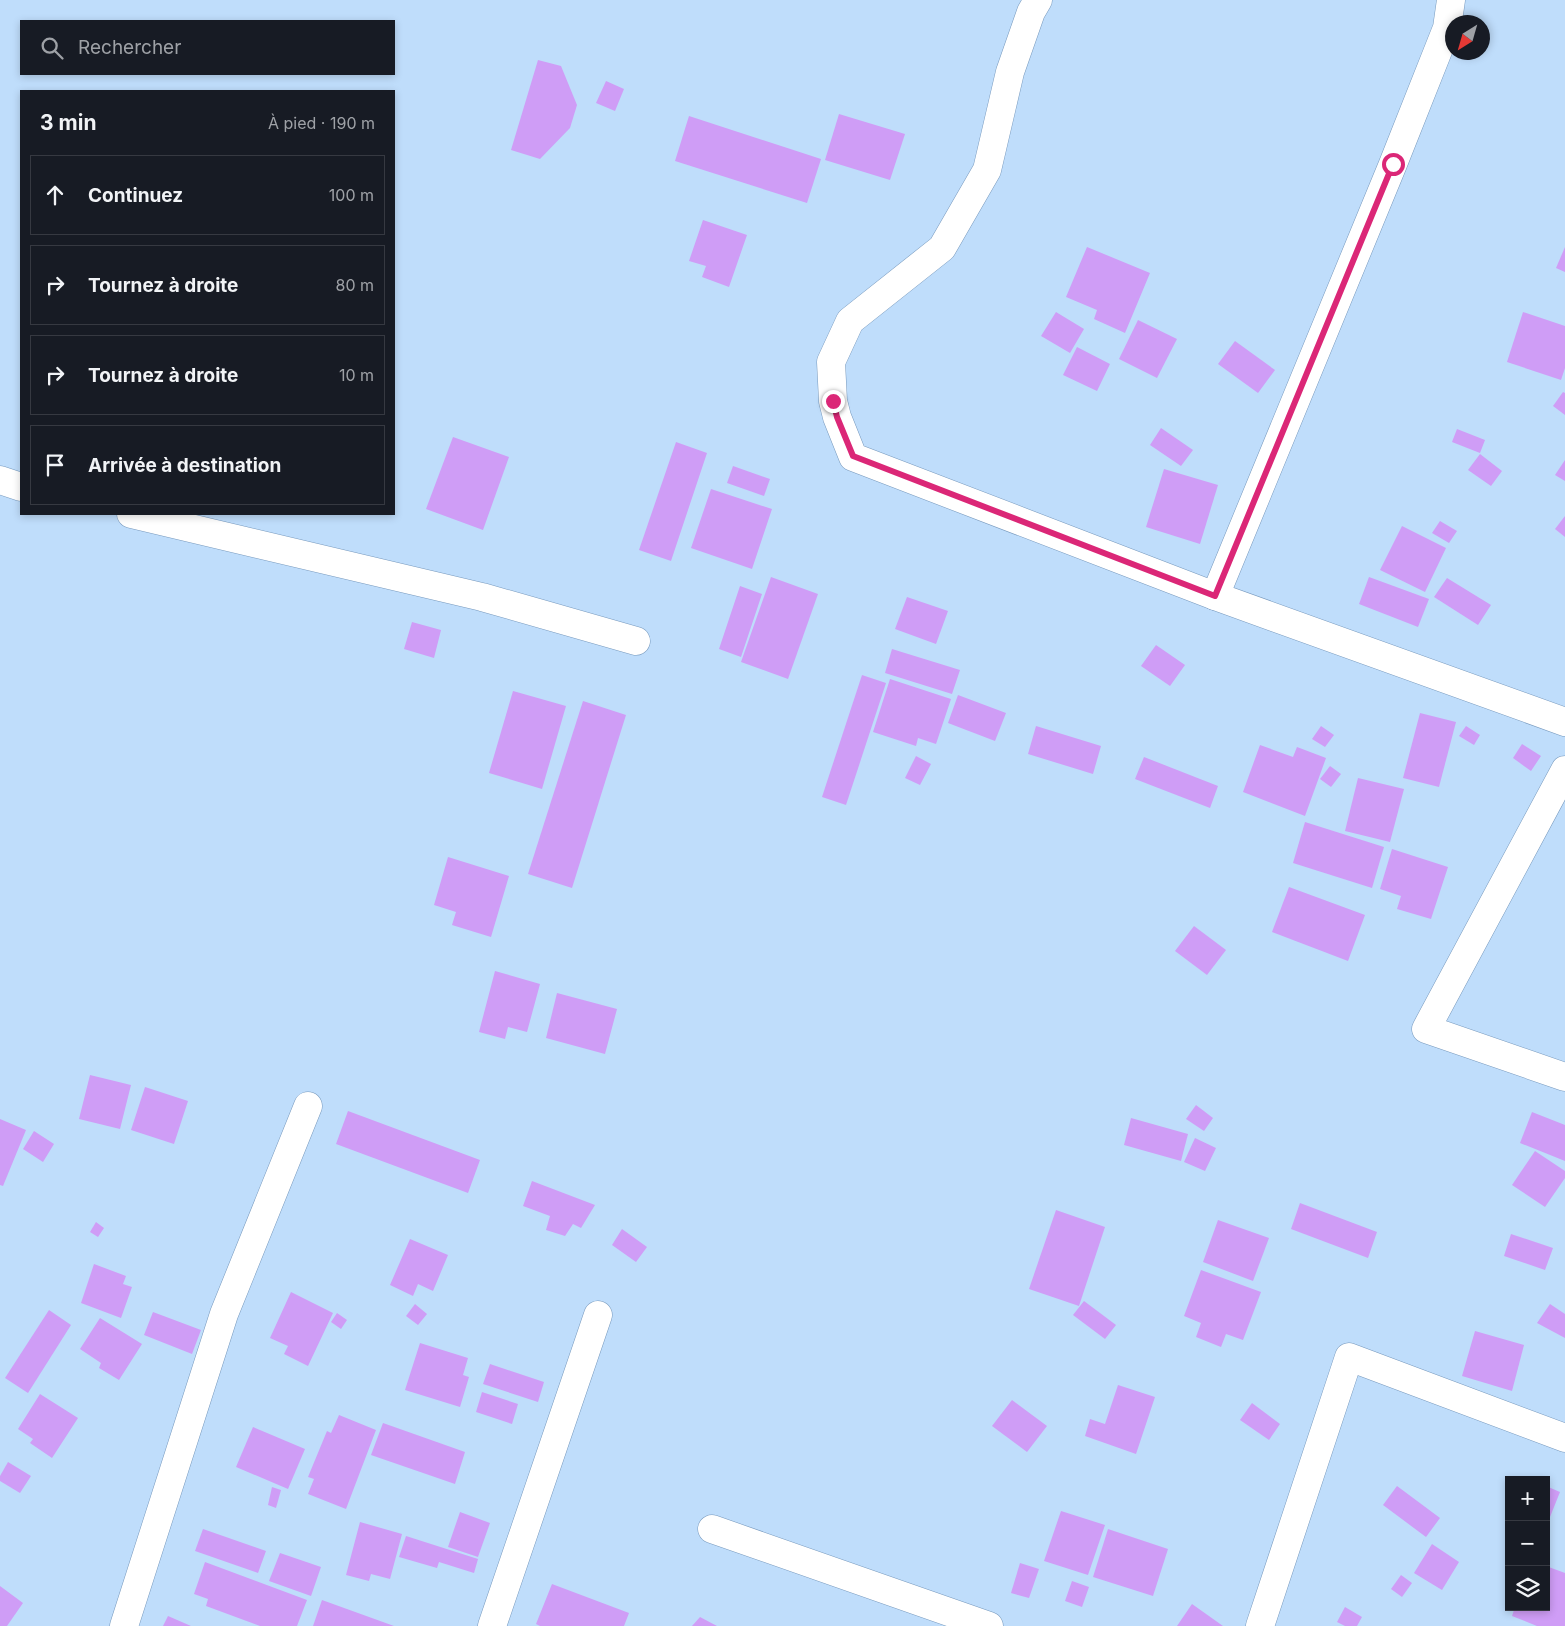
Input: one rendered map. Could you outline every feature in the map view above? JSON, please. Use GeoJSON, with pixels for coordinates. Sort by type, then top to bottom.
{"type":"FeatureCollection","features":[{"type":"Feature","properties":{"kind":"street"},"geometry":{"type":"LineString","coordinates":[[1038,0],[1031,12],[1010,72],[987,170],[942,248],[850,321],[831,362],[833,401],[837,417],[853,456],[1215,596],[1565,722]]}},
{"type":"Feature","properties":{"kind":"street"},"geometry":{"type":"LineString","coordinates":[[1215,596],[1440,46],[1447,28],[1452,0]]}},
{"type":"Feature","properties":{"kind":"street"},"geometry":{"type":"LineString","coordinates":[[0,480],[20,486]]}},
{"type":"Feature","properties":{"kind":"street"},"geometry":{"type":"LineString","coordinates":[[135,515],[482,597],[636,640]]}},
{"type":"Feature","properties":{"kind":"street"},"geometry":{"type":"LineString","coordinates":[[1565,770],[1426,1029],[1565,1077]]}},
{"type":"Feature","properties":{"kind":"street"},"geometry":{"type":"LineString","coordinates":[[124,1626],[224,1314],[308,1106]]}},
{"type":"Feature","properties":{"kind":"street"},"geometry":{"type":"LineString","coordinates":[[492,1626],[598,1314]]}},
{"type":"Feature","properties":{"kind":"street"},"geometry":{"type":"LineString","coordinates":[[1260,1626],[1348,1357],[1565,1438]]}},
{"type":"Feature","properties":{"kind":"street"},"geometry":{"type":"LineString","coordinates":[[712,1529],[988,1626]]}},
{"type":"Feature","properties":{"kind":"building"},"geometry":{"type":"Polygon","coordinates":[[[538,60],[561,66],[577,105],[570,128],[540,159],[511,150],[538,60]]]}},
{"type":"Feature","properties":{"kind":"building"},"geometry":{"type":"Polygon","coordinates":[[[606,81],[624,89],[615,111],[596,103],[606,81]]]}},
{"type":"Feature","properties":{"kind":"building"},"geometry":{"type":"Polygon","coordinates":[[[839,114],[905,134],[890,180],[825,160],[839,114]]]}},
{"type":"Feature","properties":{"kind":"building"},"geometry":{"type":"Polygon","coordinates":[[[689,116],[821,159],[807,203],[675,161],[689,116]]]}},
{"type":"Feature","properties":{"kind":"building"},"geometry":{"type":"Polygon","coordinates":[[[703,220],[747,235],[729,287],[702,277],[706,266],[689,261],[703,220]]]}},
{"type":"Feature","properties":{"kind":"building"},"geometry":{"type":"Polygon","coordinates":[[[1087,247],[1150,273],[1125,333],[1094,319],[1097,310],[1066,297],[1087,247]]]}},
{"type":"Feature","properties":{"kind":"building"},"geometry":{"type":"Polygon","coordinates":[[[1565,247],[1565,272],[1556,268],[1565,247]]]}},
{"type":"Feature","properties":{"kind":"building"},"geometry":{"type":"Polygon","coordinates":[[[1056,312],[1084,329],[1070,353],[1041,336],[1056,312]]]}},
{"type":"Feature","properties":{"kind":"building"},"geometry":{"type":"Polygon","coordinates":[[[1523,312],[1565,326],[1565,368],[1561,380],[1507,362],[1523,312]]]}},
{"type":"Feature","properties":{"kind":"building"},"geometry":{"type":"Polygon","coordinates":[[[1138,320],[1177,339],[1157,378],[1119,359],[1138,320]]]}},
{"type":"Feature","properties":{"kind":"building"},"geometry":{"type":"Polygon","coordinates":[[[1235,341],[1275,370],[1258,393],[1218,364],[1235,341]]]}},
{"type":"Feature","properties":{"kind":"building"},"geometry":{"type":"Polygon","coordinates":[[[1077,347],[1110,364],[1097,391],[1063,375],[1077,347]]]}},
{"type":"Feature","properties":{"kind":"building"},"geometry":{"type":"Polygon","coordinates":[[[1563,392],[1565,393],[1565,415],[1553,406],[1563,392]]]}},
{"type":"Feature","properties":{"kind":"building"},"geometry":{"type":"Polygon","coordinates":[[[1161,428],[1193,450],[1181,466],[1150,445],[1161,428]]]}},
{"type":"Feature","properties":{"kind":"building"},"geometry":{"type":"Polygon","coordinates":[[[1457,429],[1485,440],[1480,453],[1452,442],[1457,429]]]}},
{"type":"Feature","properties":{"kind":"building"},"geometry":{"type":"Polygon","coordinates":[[[453,437],[509,457],[483,530],[426,509],[453,437]]]}},
{"type":"Feature","properties":{"kind":"building"},"geometry":{"type":"Polygon","coordinates":[[[676,442],[707,453],[671,561],[639,550],[676,442]]]}},
{"type":"Feature","properties":{"kind":"building"},"geometry":{"type":"Polygon","coordinates":[[[1480,454],[1502,471],[1491,486],[1468,470],[1480,454]]]}},
{"type":"Feature","properties":{"kind":"building"},"geometry":{"type":"Polygon","coordinates":[[[1565,460],[1565,481],[1555,475],[1565,460]]]}},
{"type":"Feature","properties":{"kind":"building"},"geometry":{"type":"Polygon","coordinates":[[[733,466],[770,479],[764,496],[727,483],[733,466]]]}},
{"type":"Feature","properties":{"kind":"building"},"geometry":{"type":"Polygon","coordinates":[[[1164,469],[1218,485],[1200,544],[1146,527],[1164,469]]]}},
{"type":"Feature","properties":{"kind":"building"},"geometry":{"type":"Polygon","coordinates":[[[711,489],[772,509],[752,569],[691,548],[711,489]]]}},
{"type":"Feature","properties":{"kind":"building"},"geometry":{"type":"Polygon","coordinates":[[[1565,516],[1565,537],[1555,529],[1565,516]]]}},
{"type":"Feature","properties":{"kind":"building"},"geometry":{"type":"Polygon","coordinates":[[[1440,521],[1457,531],[1449,543],[1432,533],[1440,521]]]}},
{"type":"Feature","properties":{"kind":"building"},"geometry":{"type":"Polygon","coordinates":[[[1402,526],[1446,548],[1425,592],[1380,570],[1402,526]]]}},
{"type":"Feature","properties":{"kind":"building"},"geometry":{"type":"Polygon","coordinates":[[[771,577],[818,594],[788,679],[741,662],[771,577]]]}},
{"type":"Feature","properties":{"kind":"building"},"geometry":{"type":"Polygon","coordinates":[[[1369,577],[1429,599],[1418,627],[1359,604],[1369,577]]]}},
{"type":"Feature","properties":{"kind":"building"},"geometry":{"type":"Polygon","coordinates":[[[1447,578],[1491,605],[1478,625],[1434,597],[1447,578]]]}},
{"type":"Feature","properties":{"kind":"building"},"geometry":{"type":"Polygon","coordinates":[[[740,586],[762,594],[741,657],[719,649],[740,586]]]}},
{"type":"Feature","properties":{"kind":"building"},"geometry":{"type":"Polygon","coordinates":[[[907,597],[948,611],[936,644],[895,629],[907,597]]]}},
{"type":"Feature","properties":{"kind":"building"},"geometry":{"type":"Polygon","coordinates":[[[412,622],[441,630],[434,658],[404,649],[412,622]]]}},
{"type":"Feature","properties":{"kind":"building"},"geometry":{"type":"Polygon","coordinates":[[[1156,645],[1185,665],[1170,686],[1141,666],[1156,645]]]}},
{"type":"Feature","properties":{"kind":"building"},"geometry":{"type":"Polygon","coordinates":[[[892,649],[960,670],[952,694],[885,673],[892,649]]]}},
{"type":"Feature","properties":{"kind":"building"},"geometry":{"type":"Polygon","coordinates":[[[862,675],[886,683],[846,805],[822,797],[862,675]]]}},
{"type":"Feature","properties":{"kind":"building"},"geometry":{"type":"Polygon","coordinates":[[[890,679],[951,699],[936,744],[918,738],[916,746],[873,732],[890,679]]]}},
{"type":"Feature","properties":{"kind":"building"},"geometry":{"type":"Polygon","coordinates":[[[513,691],[566,706],[542,789],[489,773],[513,691]]]}},
{"type":"Feature","properties":{"kind":"building"},"geometry":{"type":"Polygon","coordinates":[[[958,695],[1006,713],[995,741],[948,723],[958,695]]]}},
{"type":"Feature","properties":{"kind":"building"},"geometry":{"type":"Polygon","coordinates":[[[583,701],[626,715],[572,888],[528,874],[583,701]]]}},
{"type":"Feature","properties":{"kind":"building"},"geometry":{"type":"Polygon","coordinates":[[[1420,713],[1456,722],[1439,787],[1403,778],[1420,713]]]}},
{"type":"Feature","properties":{"kind":"building"},"geometry":{"type":"Polygon","coordinates":[[[1036,726],[1101,746],[1093,774],[1028,754],[1036,726]]]}},
{"type":"Feature","properties":{"kind":"building"},"geometry":{"type":"Polygon","coordinates":[[[1321,726],[1334,735],[1325,747],[1312,739],[1321,726]]]}},
{"type":"Feature","properties":{"kind":"building"},"geometry":{"type":"Polygon","coordinates":[[[1466,726],[1480,735],[1474,745],[1459,736],[1466,726]]]}},
{"type":"Feature","properties":{"kind":"building"},"geometry":{"type":"Polygon","coordinates":[[[1522,744],[1541,756],[1531,771],[1513,758],[1522,744]]]}},
{"type":"Feature","properties":{"kind":"building"},"geometry":{"type":"Polygon","coordinates":[[[1260,745],[1293,757],[1297,747],[1326,758],[1305,816],[1243,792],[1260,745]]]}},
{"type":"Feature","properties":{"kind":"building"},"geometry":{"type":"Polygon","coordinates":[[[916,756],[931,764],[920,785],[905,778],[916,756]]]}},
{"type":"Feature","properties":{"kind":"building"},"geometry":{"type":"Polygon","coordinates":[[[1144,757],[1218,786],[1210,808],[1135,779],[1144,757]]]}},
{"type":"Feature","properties":{"kind":"building"},"geometry":{"type":"Polygon","coordinates":[[[1330,766],[1341,774],[1331,787],[1320,779],[1330,766]]]}},
{"type":"Feature","properties":{"kind":"building"},"geometry":{"type":"Polygon","coordinates":[[[1358,778],[1404,789],[1390,842],[1345,831],[1358,778]]]}},
{"type":"Feature","properties":{"kind":"building"},"geometry":{"type":"Polygon","coordinates":[[[1305,822],[1384,847],[1372,888],[1293,863],[1305,822]]]}},
{"type":"Feature","properties":{"kind":"building"},"geometry":{"type":"Polygon","coordinates":[[[1392,849],[1448,867],[1431,919],[1397,909],[1401,896],[1380,889],[1392,849]]]}},
{"type":"Feature","properties":{"kind":"building"},"geometry":{"type":"Polygon","coordinates":[[[448,857],[509,876],[491,937],[452,925],[456,912],[434,905],[448,857]]]}},
{"type":"Feature","properties":{"kind":"building"},"geometry":{"type":"Polygon","coordinates":[[[1289,887],[1365,915],[1348,961],[1272,932],[1289,887]]]}},
{"type":"Feature","properties":{"kind":"building"},"geometry":{"type":"Polygon","coordinates":[[[1194,926],[1226,950],[1207,975],[1175,951],[1194,926]]]}},
{"type":"Feature","properties":{"kind":"building"},"geometry":{"type":"Polygon","coordinates":[[[495,971],[540,984],[527,1032],[508,1027],[505,1039],[479,1032],[495,971]]]}},
{"type":"Feature","properties":{"kind":"building"},"geometry":{"type":"Polygon","coordinates":[[[557,993],[617,1009],[605,1054],[546,1038],[557,993]]]}},
{"type":"Feature","properties":{"kind":"building"},"geometry":{"type":"Polygon","coordinates":[[[90,1075],[131,1085],[120,1129],[79,1119],[90,1075]]]}},
{"type":"Feature","properties":{"kind":"building"},"geometry":{"type":"Polygon","coordinates":[[[145,1087],[188,1101],[174,1144],[131,1130],[145,1087]]]}},
{"type":"Feature","properties":{"kind":"building"},"geometry":{"type":"Polygon","coordinates":[[[1196,1105],[1213,1118],[1204,1131],[1186,1119],[1196,1105]]]}},
{"type":"Feature","properties":{"kind":"building"},"geometry":{"type":"Polygon","coordinates":[[[348,1111],[480,1160],[468,1193],[336,1144],[348,1111]]]}},
{"type":"Feature","properties":{"kind":"building"},"geometry":{"type":"Polygon","coordinates":[[[1532,1112],[1565,1125],[1565,1161],[1520,1143],[1532,1112]]]}},
{"type":"Feature","properties":{"kind":"building"},"geometry":{"type":"Polygon","coordinates":[[[1131,1118],[1188,1134],[1181,1161],[1124,1145],[1131,1118]]]}},
{"type":"Feature","properties":{"kind":"building"},"geometry":{"type":"Polygon","coordinates":[[[0,1119],[26,1130],[3,1186],[0,1185],[0,1119]]]}},
{"type":"Feature","properties":{"kind":"building"},"geometry":{"type":"Polygon","coordinates":[[[34,1131],[54,1144],[43,1162],[23,1149],[34,1131]]]}},
{"type":"Feature","properties":{"kind":"building"},"geometry":{"type":"Polygon","coordinates":[[[1195,1138],[1216,1148],[1205,1171],[1184,1162],[1195,1138]]]}},
{"type":"Feature","properties":{"kind":"building"},"geometry":{"type":"Polygon","coordinates":[[[1535,1151],[1565,1171],[1565,1178],[1545,1207],[1512,1185],[1535,1151]]]}},
{"type":"Feature","properties":{"kind":"building"},"geometry":{"type":"Polygon","coordinates":[[[532,1181],[595,1205],[581,1228],[573,1224],[565,1236],[546,1230],[550,1216],[523,1206],[532,1181]]]}},
{"type":"Feature","properties":{"kind":"building"},"geometry":{"type":"Polygon","coordinates":[[[1300,1203],[1377,1232],[1368,1258],[1291,1229],[1300,1203]]]}},
{"type":"Feature","properties":{"kind":"building"},"geometry":{"type":"Polygon","coordinates":[[[1056,1210],[1105,1227],[1079,1306],[1029,1289],[1056,1210]]]}},
{"type":"Feature","properties":{"kind":"building"},"geometry":{"type":"Polygon","coordinates":[[[1218,1220],[1269,1238],[1253,1281],[1203,1262],[1218,1220]]]}},
{"type":"Feature","properties":{"kind":"building"},"geometry":{"type":"Polygon","coordinates":[[[96,1222],[104,1228],[98,1237],[90,1232],[96,1222]]]}},
{"type":"Feature","properties":{"kind":"building"},"geometry":{"type":"Polygon","coordinates":[[[622,1229],[647,1247],[636,1262],[612,1245],[622,1229]]]}},
{"type":"Feature","properties":{"kind":"building"},"geometry":{"type":"Polygon","coordinates":[[[1511,1234],[1553,1248],[1545,1270],[1504,1256],[1511,1234]]]}},
{"type":"Feature","properties":{"kind":"building"},"geometry":{"type":"Polygon","coordinates":[[[410,1239],[448,1255],[433,1291],[418,1284],[413,1296],[390,1285],[410,1239]]]}},
{"type":"Feature","properties":{"kind":"building"},"geometry":{"type":"Polygon","coordinates":[[[94,1264],[126,1276],[123,1284],[132,1287],[121,1318],[81,1303],[94,1264]]]}},
{"type":"Feature","properties":{"kind":"building"},"geometry":{"type":"Polygon","coordinates":[[[1201,1270],[1261,1292],[1243,1340],[1226,1334],[1221,1347],[1196,1337],[1201,1323],[1184,1316],[1201,1270]]]}},
{"type":"Feature","properties":{"kind":"building"},"geometry":{"type":"Polygon","coordinates":[[[291,1292],[333,1313],[308,1366],[284,1354],[288,1346],[270,1338],[291,1292]]]}},
{"type":"Feature","properties":{"kind":"building"},"geometry":{"type":"Polygon","coordinates":[[[1084,1301],[1116,1325],[1105,1339],[1073,1315],[1084,1301]]]}},
{"type":"Feature","properties":{"kind":"building"},"geometry":{"type":"Polygon","coordinates":[[[415,1304],[427,1314],[418,1325],[406,1316],[415,1304]]]}},
{"type":"Feature","properties":{"kind":"building"},"geometry":{"type":"Polygon","coordinates":[[[1550,1304],[1565,1314],[1565,1338],[1537,1323],[1550,1304]]]}},
{"type":"Feature","properties":{"kind":"building"},"geometry":{"type":"Polygon","coordinates":[[[49,1310],[71,1325],[28,1393],[5,1378],[49,1310]]]}},
{"type":"Feature","properties":{"kind":"building"},"geometry":{"type":"Polygon","coordinates":[[[153,1312],[201,1330],[192,1354],[144,1335],[153,1312]]]}},
{"type":"Feature","properties":{"kind":"building"},"geometry":{"type":"Polygon","coordinates":[[[337,1313],[347,1320],[341,1329],[331,1322],[337,1313]]]}},
{"type":"Feature","properties":{"kind":"building"},"geometry":{"type":"Polygon","coordinates":[[[100,1318],[142,1344],[119,1380],[99,1368],[101,1363],[80,1349],[100,1318]]]}},
{"type":"Feature","properties":{"kind":"building"},"geometry":{"type":"Polygon","coordinates":[[[1475,1331],[1524,1345],[1512,1391],[1462,1376],[1475,1331]]]}},
{"type":"Feature","properties":{"kind":"building"},"geometry":{"type":"Polygon","coordinates":[[[420,1343],[468,1358],[463,1375],[469,1377],[460,1407],[405,1390],[420,1343]]]}},
{"type":"Feature","properties":{"kind":"building"},"geometry":{"type":"Polygon","coordinates":[[[490,1364],[544,1382],[538,1402],[483,1384],[490,1364]]]}},
{"type":"Feature","properties":{"kind":"building"},"geometry":{"type":"Polygon","coordinates":[[[1118,1385],[1155,1397],[1136,1454],[1085,1436],[1090,1419],[1105,1424],[1118,1385]]]}},
{"type":"Feature","properties":{"kind":"building"},"geometry":{"type":"Polygon","coordinates":[[[482,1392],[518,1404],[512,1424],[476,1412],[482,1392]]]}},
{"type":"Feature","properties":{"kind":"building"},"geometry":{"type":"Polygon","coordinates":[[[40,1394],[78,1418],[52,1458],[30,1443],[33,1439],[18,1429],[40,1394]]]}},
{"type":"Feature","properties":{"kind":"building"},"geometry":{"type":"Polygon","coordinates":[[[1012,1400],[1047,1426],[1027,1452],[992,1426],[1012,1400]]]}},
{"type":"Feature","properties":{"kind":"building"},"geometry":{"type":"Polygon","coordinates":[[[1252,1403],[1280,1424],[1269,1440],[1240,1420],[1252,1403]]]}},
{"type":"Feature","properties":{"kind":"building"},"geometry":{"type":"Polygon","coordinates":[[[339,1415],[376,1430],[346,1509],[308,1494],[314,1479],[308,1477],[327,1431],[331,1433],[339,1415]]]}},
{"type":"Feature","properties":{"kind":"building"},"geometry":{"type":"Polygon","coordinates":[[[383,1423],[465,1452],[455,1484],[371,1455],[383,1423]]]}},
{"type":"Feature","properties":{"kind":"building"},"geometry":{"type":"Polygon","coordinates":[[[253,1427],[305,1449],[288,1489],[236,1467],[253,1427]]]}},
{"type":"Feature","properties":{"kind":"building"},"geometry":{"type":"Polygon","coordinates":[[[8,1462],[31,1476],[20,1493],[0,1481],[0,1476],[8,1462]]]}},
{"type":"Feature","properties":{"kind":"building"},"geometry":{"type":"Polygon","coordinates":[[[1397,1486],[1440,1518],[1426,1537],[1383,1505],[1397,1486]]]}},
{"type":"Feature","properties":{"kind":"building"},"geometry":{"type":"Polygon","coordinates":[[[272,1487],[281,1490],[276,1508],[268,1505],[272,1487]]]}},
{"type":"Feature","properties":{"kind":"building"},"geometry":{"type":"Polygon","coordinates":[[[1550,1488],[1560,1492],[1550,1517],[1550,1488]]]}},
{"type":"Feature","properties":{"kind":"building"},"geometry":{"type":"Polygon","coordinates":[[[1061,1511],[1105,1525],[1088,1575],[1044,1561],[1061,1511]]]}},
{"type":"Feature","properties":{"kind":"building"},"geometry":{"type":"Polygon","coordinates":[[[460,1512],[490,1523],[478,1557],[448,1547],[460,1512]]]}},
{"type":"Feature","properties":{"kind":"building"},"geometry":{"type":"Polygon","coordinates":[[[360,1522],[402,1534],[390,1579],[371,1574],[369,1581],[346,1575],[360,1522]]]}},
{"type":"Feature","properties":{"kind":"building"},"geometry":{"type":"Polygon","coordinates":[[[203,1529],[266,1551],[258,1573],[195,1551],[203,1529]]]}},
{"type":"Feature","properties":{"kind":"building"},"geometry":{"type":"Polygon","coordinates":[[[1108,1529],[1168,1549],[1153,1596],[1093,1577],[1108,1529]]]}},
{"type":"Feature","properties":{"kind":"building"},"geometry":{"type":"Polygon","coordinates":[[[406,1536],[478,1559],[474,1573],[439,1562],[437,1568],[399,1557],[406,1536]]]}},
{"type":"Feature","properties":{"kind":"building"},"geometry":{"type":"Polygon","coordinates":[[[1432,1544],[1459,1562],[1442,1590],[1414,1573],[1432,1544]]]}},
{"type":"Feature","properties":{"kind":"building"},"geometry":{"type":"Polygon","coordinates":[[[280,1553],[321,1567],[311,1596],[269,1581],[280,1553]]]}},
{"type":"Feature","properties":{"kind":"building"},"geometry":{"type":"Polygon","coordinates":[[[205,1562],[307,1600],[297,1626],[260,1626],[206,1606],[208,1599],[194,1594],[205,1562]]]}},
{"type":"Feature","properties":{"kind":"building"},"geometry":{"type":"Polygon","coordinates":[[[1020,1563],[1039,1569],[1029,1598],[1011,1593],[1020,1563]]]}},
{"type":"Feature","properties":{"kind":"building"},"geometry":{"type":"Polygon","coordinates":[[[1550,1567],[1565,1573],[1565,1626],[1537,1626],[1512,1616],[1514,1611],[1550,1611],[1550,1567]]]}},
{"type":"Feature","properties":{"kind":"building"},"geometry":{"type":"Polygon","coordinates":[[[1401,1575],[1412,1583],[1402,1597],[1391,1589],[1401,1575]]]}},
{"type":"Feature","properties":{"kind":"building"},"geometry":{"type":"Polygon","coordinates":[[[1072,1581],[1089,1587],[1082,1607],[1065,1601],[1072,1581]]]}},
{"type":"Feature","properties":{"kind":"building"},"geometry":{"type":"Polygon","coordinates":[[[552,1584],[629,1613],[624,1626],[540,1626],[536,1624],[552,1584]]]}},
{"type":"Feature","properties":{"kind":"building"},"geometry":{"type":"Polygon","coordinates":[[[0,1586],[23,1603],[7,1626],[0,1626],[0,1586]]]}},
{"type":"Feature","properties":{"kind":"building"},"geometry":{"type":"Polygon","coordinates":[[[322,1600],[394,1626],[313,1626],[322,1600]]]}},
{"type":"Feature","properties":{"kind":"building"},"geometry":{"type":"Polygon","coordinates":[[[1192,1604],[1223,1626],[1177,1626],[1192,1604]]]}},
{"type":"Feature","properties":{"kind":"building"},"geometry":{"type":"Polygon","coordinates":[[[1345,1607],[1362,1617],[1357,1626],[1345,1626],[1337,1622],[1345,1607]]]}},
{"type":"Feature","properties":{"kind":"building"},"geometry":{"type":"Polygon","coordinates":[[[168,1616],[191,1626],[163,1626],[168,1616]]]}},
{"type":"Feature","properties":{"kind":"building"},"geometry":{"type":"Polygon","coordinates":[[[700,1617],[717,1626],[692,1626],[700,1617]]]}},
{"type":"Feature","properties":{"kind":"route"},"geometry":{"type":"LineString","coordinates":[[833,401],[837,417],[853,456],[1215,596],[1393,164]]}}]}
